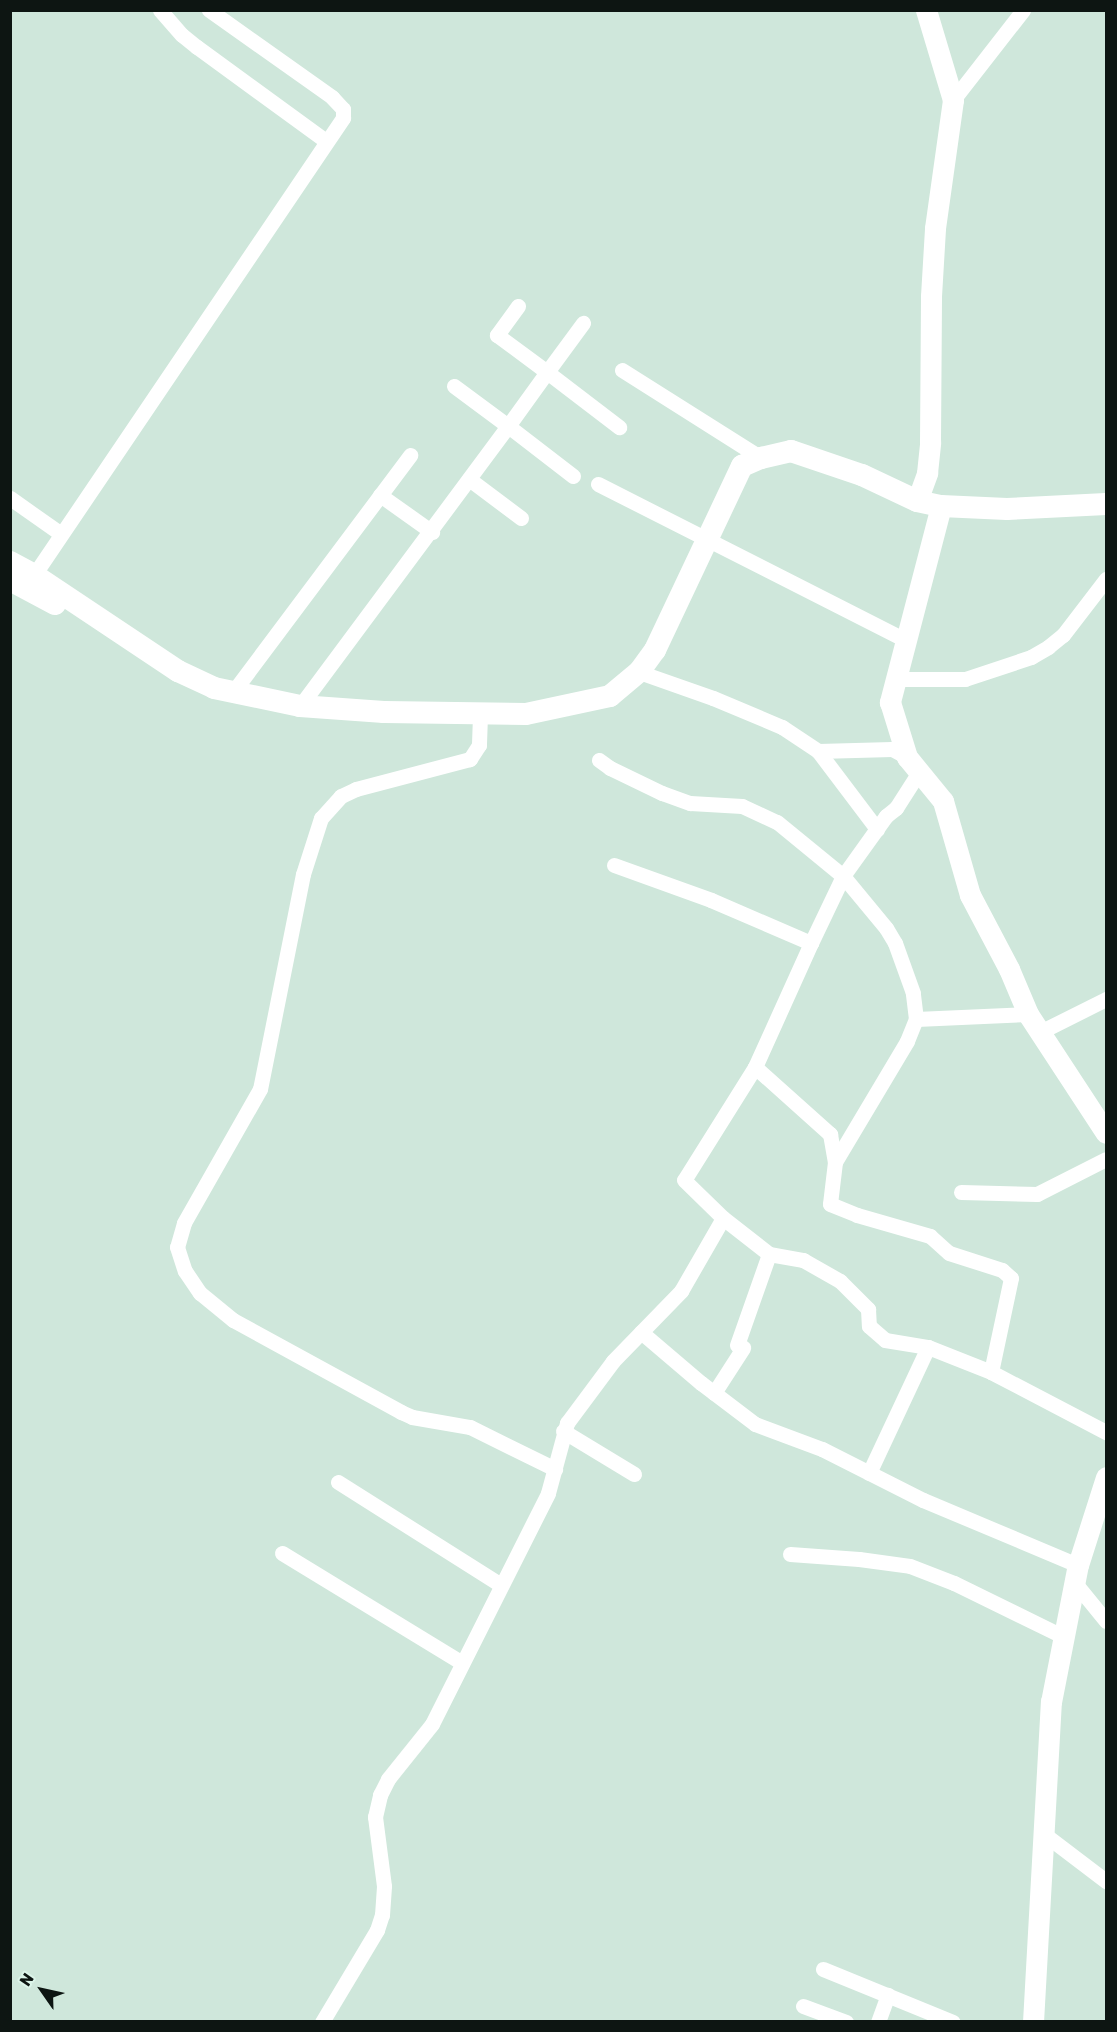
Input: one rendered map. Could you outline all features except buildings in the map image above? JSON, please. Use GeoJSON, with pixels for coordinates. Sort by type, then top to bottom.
{"type":"FeatureCollection","features":[{"type":"Feature","properties":{"kind":"main road"},"geometry":{"type":"LineString","coordinates":[[10,562],[34,575],[198,682],[300,706],[480,715],[526,714],[610,696],[639,672],[655,650],[741,466],[761,458],[791,450],[862,475],[917,501],[950,507],[1006,509],[1107,504]]}},
{"type":"Feature","properties":{"kind":"main road"},"geometry":{"type":"LineString","coordinates":[[10,580],[44,599],[112,627]]}},
{"type":"Feature","properties":{"kind":"street"},"geometry":{"type":"LineString","coordinates":[[160,10],[182,35],[328,138]]}},
{"type":"Feature","properties":{"kind":"street"},"geometry":{"type":"LineString","coordinates":[[34,575],[343,118],[343,109],[332,97],[209,10]]}},
{"type":"Feature","properties":{"kind":"street"},"geometry":{"type":"LineString","coordinates":[[917,501],[927,473],[930,442],[931,296],[935,228],[953,100],[926,10]]}},
{"type":"Feature","properties":{"kind":"street"},"geometry":{"type":"LineString","coordinates":[[953,100],[1023,10]]}},
{"type":"Feature","properties":{"kind":"street"},"geometry":{"type":"LineString","coordinates":[[518,306],[497,335],[619,428]]}},
{"type":"Feature","properties":{"kind":"street"},"geometry":{"type":"LineString","coordinates":[[300,706],[432,532],[583,323]]}},
{"type":"Feature","properties":{"kind":"street"},"geometry":{"type":"LineString","coordinates":[[622,370],[761,458]]}},
{"type":"Feature","properties":{"kind":"street"},"geometry":{"type":"LineString","coordinates":[[454,386],[573,476]]}},
{"type":"Feature","properties":{"kind":"street"},"geometry":{"type":"LineString","coordinates":[[234,692],[410,455]]}},
{"type":"Feature","properties":{"kind":"street"},"geometry":{"type":"LineString","coordinates":[[470,479],[521,518]]}},
{"type":"Feature","properties":{"kind":"street"},"geometry":{"type":"LineString","coordinates":[[598,484],[706,541],[906,640]]}},
{"type":"Feature","properties":{"kind":"street"},"geometry":{"type":"LineString","coordinates":[[380,495],[432,532]]}},
{"type":"Feature","properties":{"kind":"street"},"geometry":{"type":"LineString","coordinates":[[10,498],[61,534]]}},
{"type":"Feature","properties":{"kind":"street"},"geometry":{"type":"LineString","coordinates":[[950,507],[906,640],[890,702],[913,764],[896,808],[886,816],[843,876],[754,1067],[684,1180],[723,1218],[769,1254],[803,1260],[840,1281],[868,1309],[868,1326],[885,1340],[928,1347],[991,1372],[1107,1432]]}},
{"type":"Feature","properties":{"kind":"street"},"geometry":{"type":"LineString","coordinates":[[896,679],[965,680],[1030,657],[1048,647],[1078,619],[1107,579]]}},
{"type":"Feature","properties":{"kind":"street"},"geometry":{"type":"LineString","coordinates":[[639,672],[712,698],[782,728],[818,751],[877,829]]}},
{"type":"Feature","properties":{"kind":"street"},"geometry":{"type":"LineString","coordinates":[[480,715],[479,745],[470,759],[356,789],[341,796],[321,818],[303,874],[260,1089],[184,1223],[177,1247],[185,1270],[200,1293],[233,1320],[401,1412],[412,1417],[470,1427],[555,1469]]}},
{"type":"Feature","properties":{"kind":"street"},"geometry":{"type":"LineString","coordinates":[[818,751],[892,749],[913,764],[943,801],[970,895],[1009,969],[1028,1014],[1107,1134]]}},
{"type":"Feature","properties":{"kind":"street"},"geometry":{"type":"LineString","coordinates":[[599,760],[610,768],[662,793],[690,802],[742,806],[777,822],[843,876],[886,928],[895,943],[913,993],[916,1019],[907,1041],[835,1162]]}},
{"type":"Feature","properties":{"kind":"street"},"geometry":{"type":"LineString","coordinates":[[614,865],[711,900],[811,943]]}},
{"type":"Feature","properties":{"kind":"street"},"geometry":{"type":"LineString","coordinates":[[1040,1032],[1106,999]]}},
{"type":"Feature","properties":{"kind":"street"},"geometry":{"type":"LineString","coordinates":[[916,1019],[1028,1014]]}},
{"type":"Feature","properties":{"kind":"street"},"geometry":{"type":"LineString","coordinates":[[754,1067],[830,1134],[835,1162],[830,1204],[857,1215],[930,1236],[949,1253],[1002,1270],[1011,1278],[991,1372]]}},
{"type":"Feature","properties":{"kind":"street"},"geometry":{"type":"LineString","coordinates":[[962,1192],[1037,1194],[1107,1159]]}},
{"type":"Feature","properties":{"kind":"street"},"geometry":{"type":"LineString","coordinates":[[322,2022],[377,1930],[382,1915],[384,1886],[375,1817],[380,1795],[388,1779],[432,1724],[548,1493],[563,1431],[613,1361],[681,1291],[723,1218]]}},
{"type":"Feature","properties":{"kind":"street"},"geometry":{"type":"LineString","coordinates":[[714,1393],[740,1347],[769,1254]]}},
{"type":"Feature","properties":{"kind":"street"},"geometry":{"type":"LineString","coordinates":[[641,1332],[714,1393],[756,1424],[822,1449],[1077,1574],[1107,1621]]}},
{"type":"Feature","properties":{"kind":"street"},"geometry":{"type":"LineString","coordinates":[[869,1473],[928,1347]]}},
{"type":"Feature","properties":{"kind":"street"},"geometry":{"type":"LineString","coordinates":[[563,1431],[634,1474]]}},
{"type":"Feature","properties":{"kind":"street"},"geometry":{"type":"LineString","coordinates":[[1033,2022],[1051,1702],[1077,1574],[1107,1477]]}},
{"type":"Feature","properties":{"kind":"street"},"geometry":{"type":"LineString","coordinates":[[338,1482],[501,1585]]}},
{"type":"Feature","properties":{"kind":"street"},"geometry":{"type":"LineString","coordinates":[[282,1553],[462,1663]]}},
{"type":"Feature","properties":{"kind":"street"},"geometry":{"type":"LineString","coordinates":[[790,1554],[859,1559],[910,1566],[954,1583],[1064,1637]]}},
{"type":"Feature","properties":{"kind":"street"},"geometry":{"type":"LineString","coordinates":[[1044,1834],[1107,1881]]}},
{"type":"Feature","properties":{"kind":"street"},"geometry":{"type":"LineString","coordinates":[[823,1969],[953,2022]]}},
{"type":"Feature","properties":{"kind":"street"},"geometry":{"type":"LineString","coordinates":[[878,2022],[888,1995]]}},
{"type":"Feature","properties":{"kind":"street"},"geometry":{"type":"LineString","coordinates":[[803,2006],[846,2022]]}}]}
